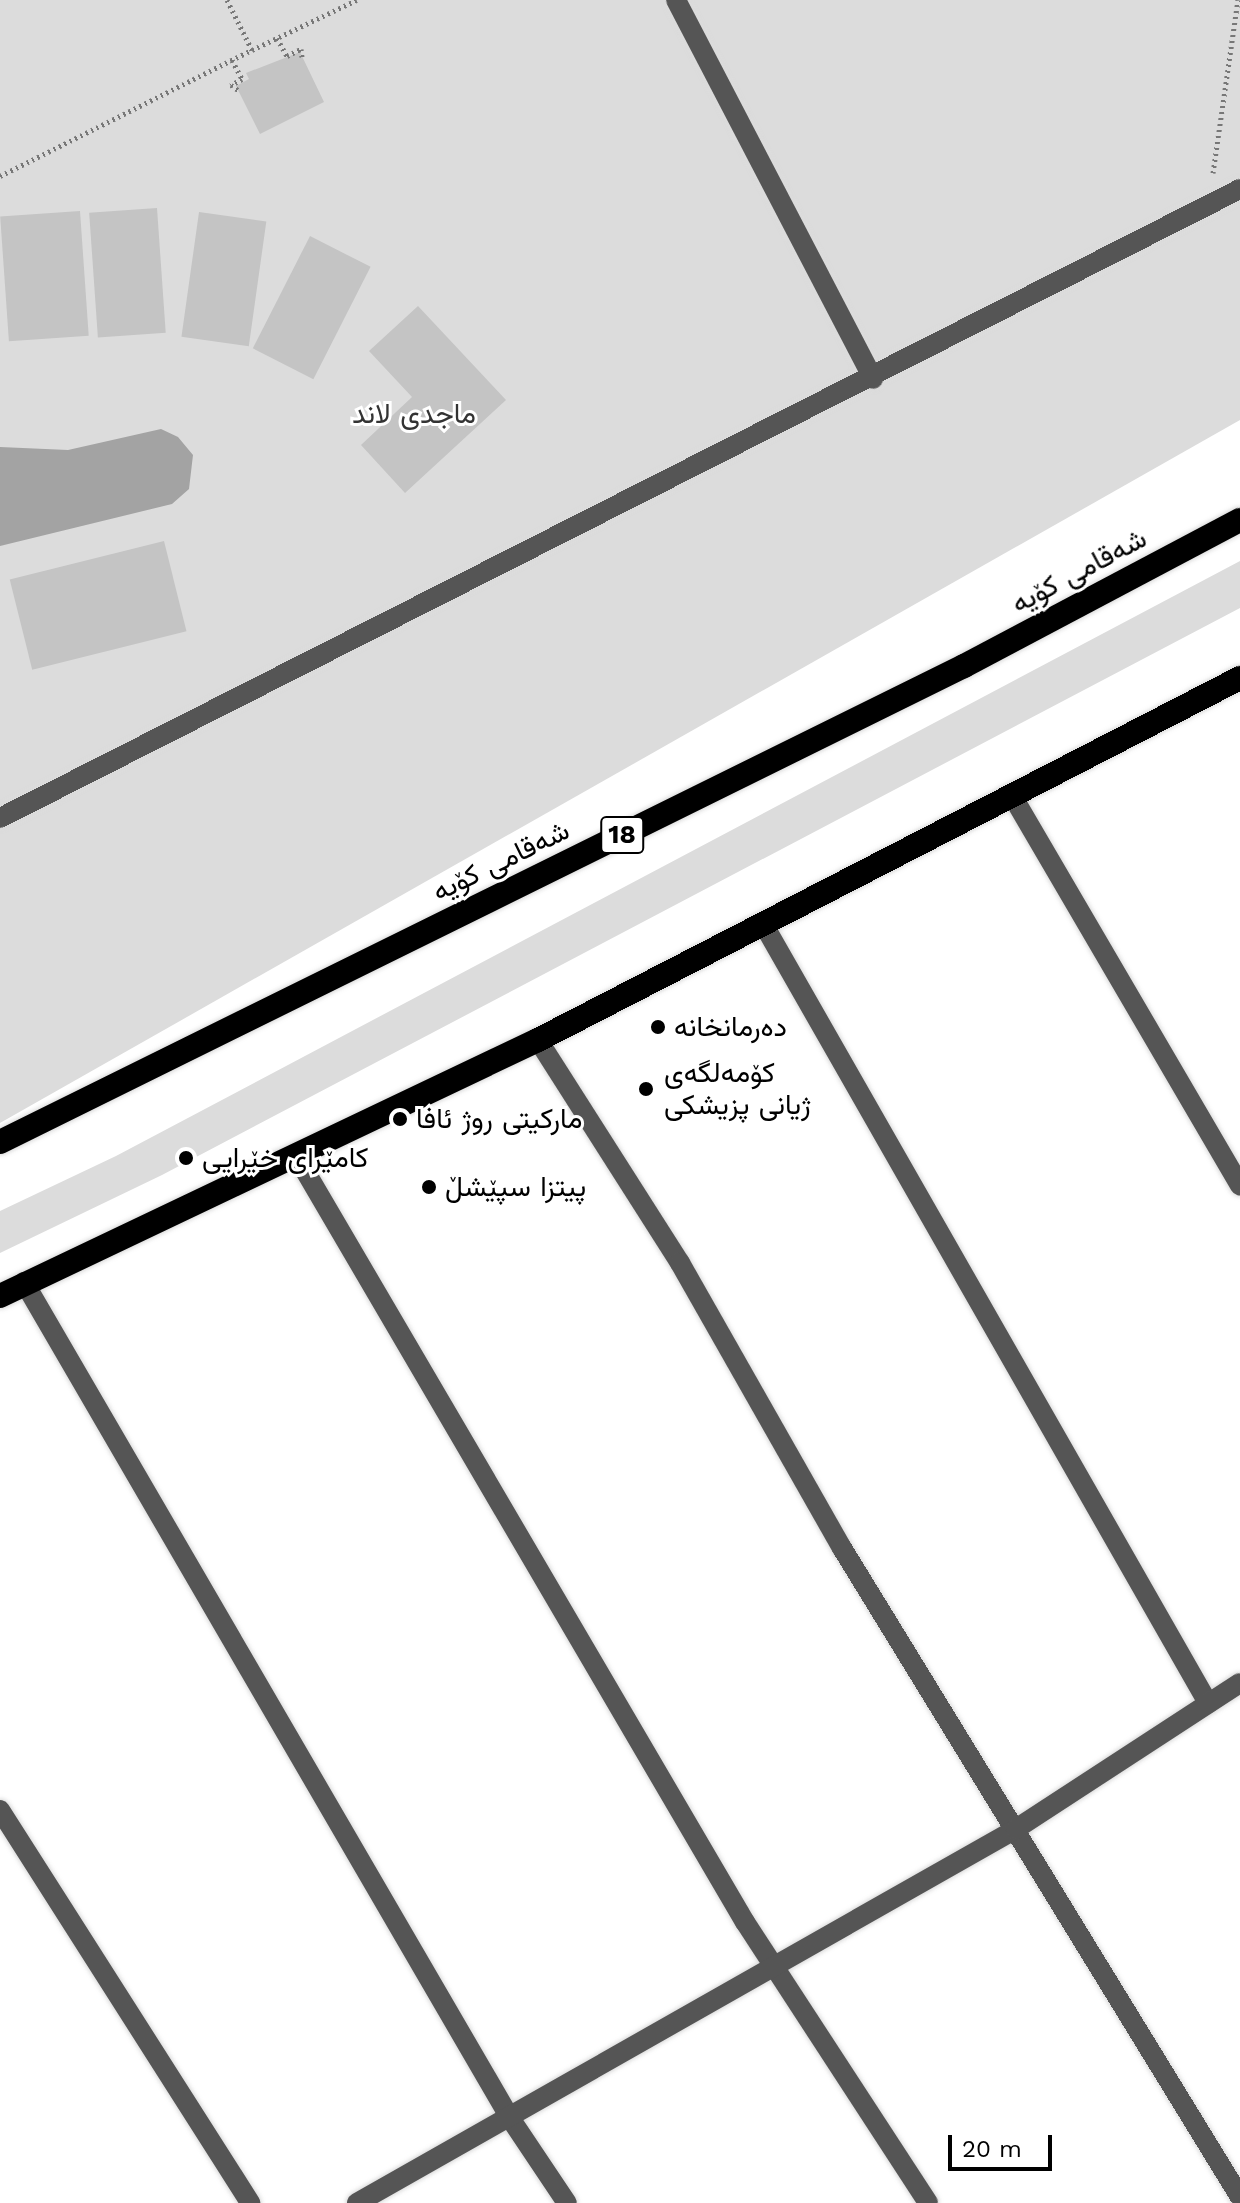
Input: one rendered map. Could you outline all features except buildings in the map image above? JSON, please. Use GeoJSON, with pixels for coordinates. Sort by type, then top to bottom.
{"type":"FeatureCollection","features":[{"type":"Feature","properties":{"kind":"highway","name":"شەقامی کۆیە"},"geometry":{"type":"LineString","coordinates":[[0,1142],[964,666],[1240,520]]}},
{"type":"Feature","properties":{"kind":"highway"},"geometry":{"type":"LineString","coordinates":[[0,1296],[24,1282],[297,1157],[765,927],[1240,678]]}},
{"type":"Feature","properties":{"kind":"street"},"geometry":{"type":"LineString","coordinates":[[676,0],[873,379]]}},
{"type":"Feature","properties":{"kind":"street"},"geometry":{"type":"LineString","coordinates":[[0,818],[873,379],[1240,189]]}},
{"type":"Feature","properties":{"kind":"street"},"geometry":{"type":"LineString","coordinates":[[1013,797],[1240,1186]]}},
{"type":"Feature","properties":{"kind":"street"},"geometry":{"type":"LineString","coordinates":[[765,927],[1208,1703]]}},
{"type":"Feature","properties":{"kind":"street"},"geometry":{"type":"LineString","coordinates":[[538,1040],[680,1263],[842,1548],[1240,2197]]}},
{"type":"Feature","properties":{"kind":"street"},"geometry":{"type":"LineString","coordinates":[[297,1157],[745,1922],[928,2203]]}},
{"type":"Feature","properties":{"kind":"street"},"geometry":{"type":"LineString","coordinates":[[24,1282],[510,2118],[567,2203]]}},
{"type":"Feature","properties":{"kind":"street"},"geometry":{"type":"LineString","coordinates":[[357,2203],[777,1968],[1016,1829],[1240,1683]]}},
{"type":"Feature","properties":{"kind":"street"},"geometry":{"type":"LineString","coordinates":[[0,1810],[250,2203]]}},
{"type":"Feature","properties":{"kind":"path"},"geometry":{"type":"LineString","coordinates":[[227,0],[252,50]]}},
{"type":"Feature","properties":{"kind":"path"},"geometry":{"type":"LineString","coordinates":[[0,176],[357,0]]}},
{"type":"Feature","properties":{"kind":"path"},"geometry":{"type":"LineString","coordinates":[[1212,174],[1238,0]]}},
{"type":"Feature","properties":{"kind":"path"},"geometry":{"type":"LineString","coordinates":[[277,38],[285,57],[301,49],[302,57]]}},
{"type":"Feature","properties":{"kind":"path"},"geometry":{"type":"LineString","coordinates":[[232,60],[245,77],[231,85],[238,90]]}},
{"type":"Feature","properties":{"kind":"green space","name":"ماجدی لاند"},"geometry":{"type":"Polygon","coordinates":[[[0,0],[1240,0],[1240,420],[0,1123],[0,0]]]}},
{"type":"Feature","properties":{"kind":"green space"},"geometry":{"type":"Polygon","coordinates":[[[1240,561],[1240,608],[162,1175],[0,1253],[0,1211],[116,1156],[1240,561]]]}},
{"type":"Feature","properties":{"kind":"shaded area"},"geometry":{"type":"Polygon","coordinates":[[[161,429],[178,437],[193,455],[189,489],[172,504],[0,546],[0,447],[68,450],[161,429]]]}},
{"type":"Feature","properties":{"kind":"place","name":"دەرمانخانە"},"geometry":{"type":"Point","coordinates":[658,1027]}},
{"type":"Feature","properties":{"kind":"place","name":"کۆمەلگەی ژیانی پزیشکی"},"geometry":{"type":"Point","coordinates":[646,1089]}},
{"type":"Feature","properties":{"kind":"place","name":"ماركيتى روژ ئافا"},"geometry":{"type":"Point","coordinates":[400,1119]}},
{"type":"Feature","properties":{"kind":"place","name":"كامێرای خێرایی"},"geometry":{"type":"Point","coordinates":[186,1158]}},
{"type":"Feature","properties":{"kind":"place","name":"پیتزا سپێشڵ"},"geometry":{"type":"Point","coordinates":[429,1187]}}]}
